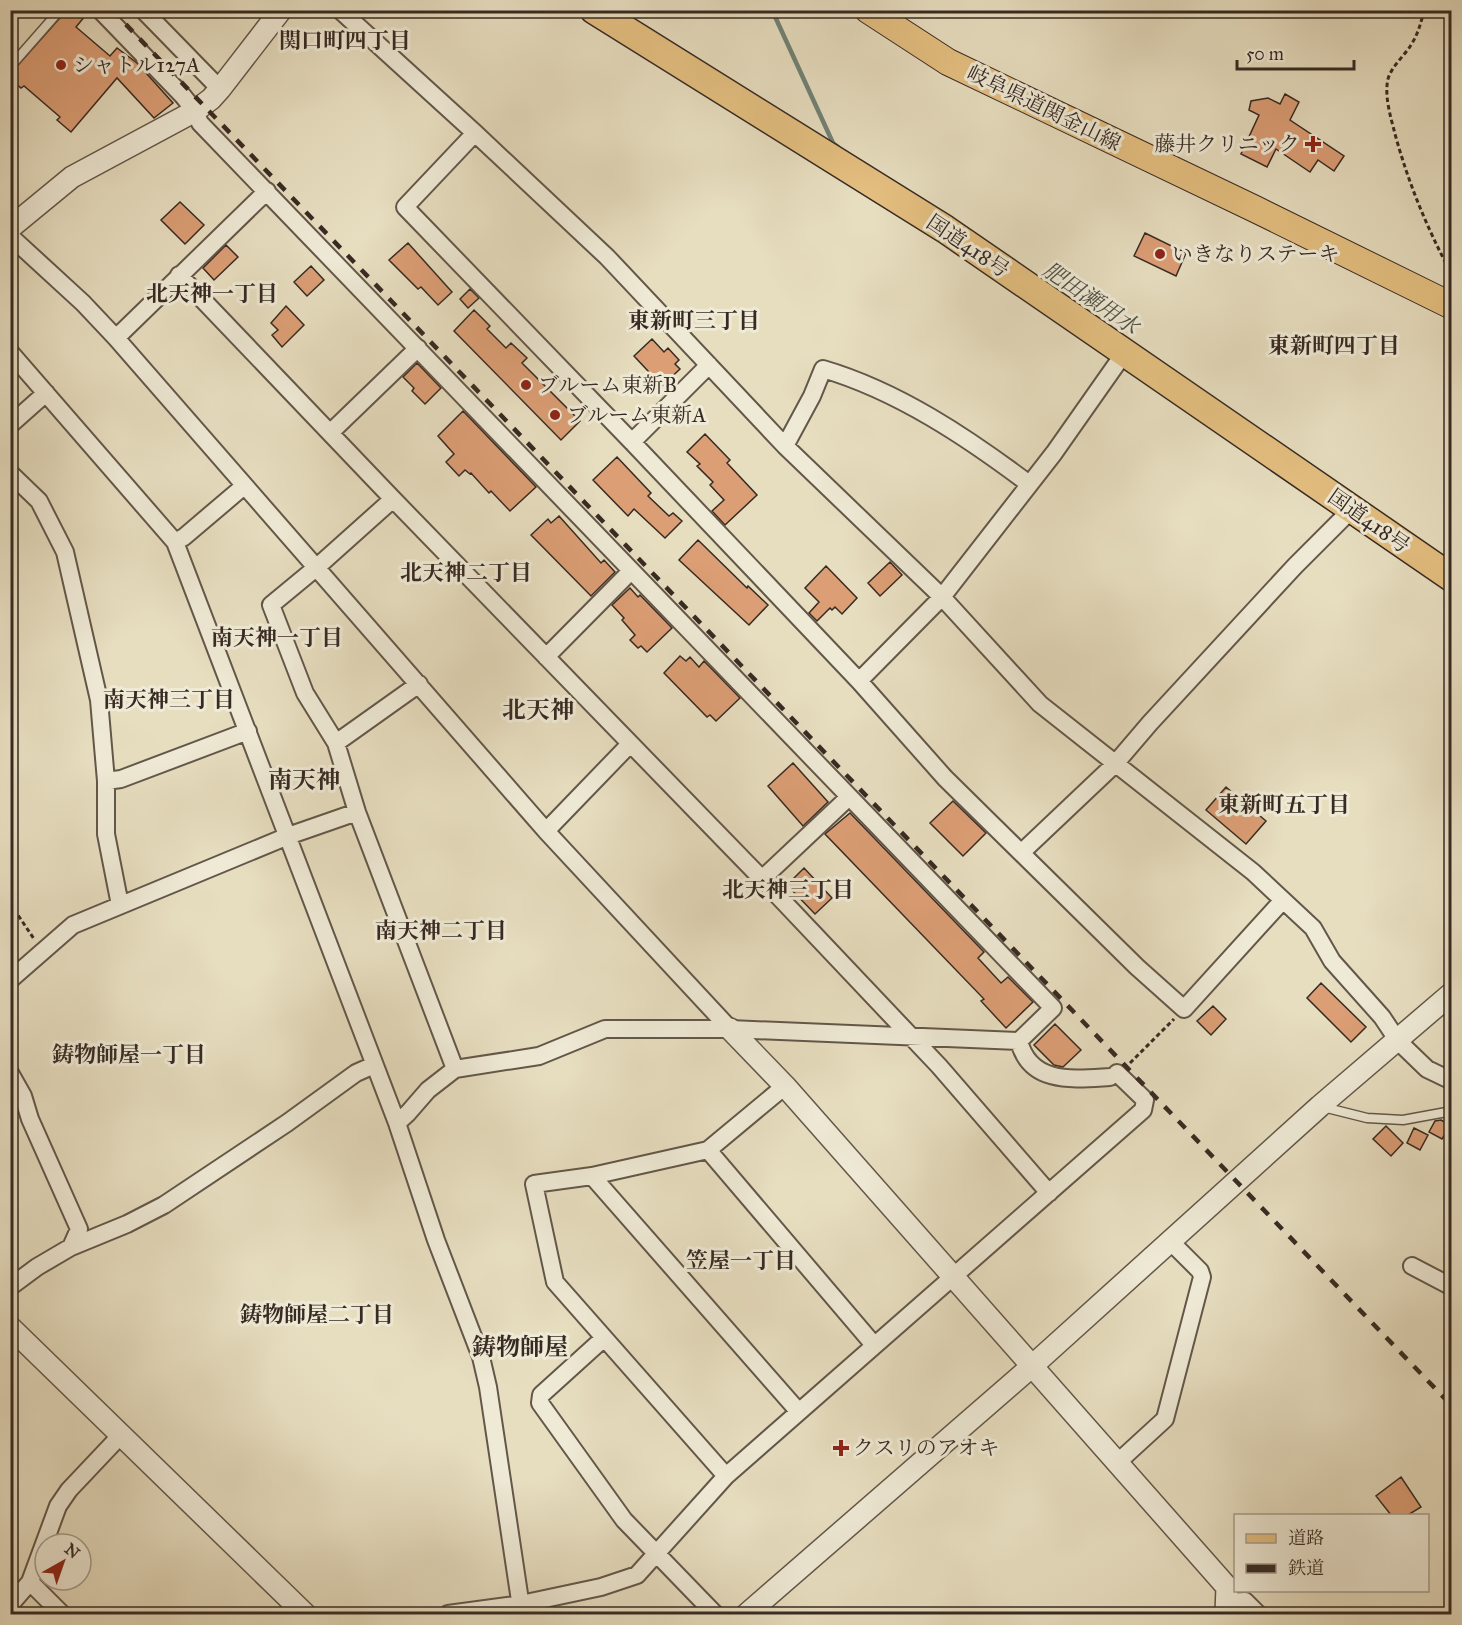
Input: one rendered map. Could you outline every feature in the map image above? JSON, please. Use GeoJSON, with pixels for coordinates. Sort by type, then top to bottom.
{"type":"FeatureCollection","features":[{"type":"Feature","properties":{"kind":"highway","name":"国道418号"},"geometry":{"type":"LineString","coordinates":[[594,10],[945,229],[1452,578]]}},
{"type":"Feature","properties":{"kind":"main road","name":"岐阜県道関金山線"},"geometry":{"type":"LineString","coordinates":[[868,10],[948,62],[1452,306]]}},
{"type":"Feature","properties":{"kind":"street"},"geometry":{"type":"LineString","coordinates":[[100,10],[195,111],[201,123],[1053,1008],[1019,1041],[730,1029],[605,1029],[538,1056],[454,1069],[428,1090],[397,1123]]}},
{"type":"Feature","properties":{"kind":"street"},"geometry":{"type":"LineString","coordinates":[[143,10],[220,89]]}},
{"type":"Feature","properties":{"kind":"street"},"geometry":{"type":"LineString","coordinates":[[10,228],[72,177],[195,111],[211,99],[281,10]]}},
{"type":"Feature","properties":{"kind":"street"},"geometry":{"type":"LineString","coordinates":[[340,10],[608,257],[785,446],[942,597],[1040,705],[1253,872],[1313,928],[1332,961],[1382,1017],[1398,1041],[1427,1069],[1452,1081]]}},
{"type":"Feature","properties":{"kind":"street"},"geometry":{"type":"LineString","coordinates":[[475,133],[405,207],[859,681],[945,778],[1137,968],[1184,1009],[1283,900]]}},
{"type":"Feature","properties":{"kind":"street"},"geometry":{"type":"LineString","coordinates":[[116,338],[267,191]]}},
{"type":"Feature","properties":{"kind":"street"},"geometry":{"type":"LineString","coordinates":[[10,236],[83,303],[116,338],[546,831],[785,1086],[1227,1587],[1226,1608],[1245,1601],[1258,1614]]}},
{"type":"Feature","properties":{"kind":"street"},"geometry":{"type":"LineString","coordinates":[[179,275],[762,879],[939,1066],[1049,1193]]}},
{"type":"Feature","properties":{"kind":"street"},"geometry":{"type":"LineString","coordinates":[[331,432],[418,348]]}},
{"type":"Feature","properties":{"kind":"street"},"geometry":{"type":"LineString","coordinates":[[10,352],[175,542],[397,1123],[436,1240],[481,1357],[489,1387],[492,1421],[522,1609]]}},
{"type":"Feature","properties":{"kind":"street"},"geometry":{"type":"LineString","coordinates":[[859,681],[942,597],[1029,484],[1125,352]]}},
{"type":"Feature","properties":{"kind":"street"},"geometry":{"type":"LineString","coordinates":[[632,442],[709,365]]}},
{"type":"Feature","properties":{"kind":"street"},"geometry":{"type":"LineString","coordinates":[[785,446],[812,396],[823,369],[885,393],[927,416],[1029,484]]}},
{"type":"Feature","properties":{"kind":"street"},"geometry":{"type":"LineString","coordinates":[[10,425],[46,393]]}},
{"type":"Feature","properties":{"kind":"street"},"geometry":{"type":"LineString","coordinates":[[10,473],[39,501],[65,552],[99,700],[106,781],[106,834],[120,905]]}},
{"type":"Feature","properties":{"kind":"street"},"geometry":{"type":"LineString","coordinates":[[175,542],[244,486]]}},
{"type":"Feature","properties":{"kind":"street"},"geometry":{"type":"LineString","coordinates":[[393,499],[271,605],[305,693],[336,743],[357,812],[454,1069]]}},
{"type":"Feature","properties":{"kind":"street"},"geometry":{"type":"LineString","coordinates":[[1022,852],[1115,764],[1287,574],[1352,509]]}},
{"type":"Feature","properties":{"kind":"street"},"geometry":{"type":"LineString","coordinates":[[546,657],[631,571]]}},
{"type":"Feature","properties":{"kind":"street"},"geometry":{"type":"LineString","coordinates":[[336,743],[419,684]]}},
{"type":"Feature","properties":{"kind":"street"},"geometry":{"type":"LineString","coordinates":[[106,781],[121,779],[248,731]]}},
{"type":"Feature","properties":{"kind":"street"},"geometry":{"type":"LineString","coordinates":[[546,831],[630,744]]}},
{"type":"Feature","properties":{"kind":"street"},"geometry":{"type":"LineString","coordinates":[[762,879],[849,797]]}},
{"type":"Feature","properties":{"kind":"street"},"geometry":{"type":"LineString","coordinates":[[10,980],[73,925],[288,836],[357,812]]}},
{"type":"Feature","properties":{"kind":"street"},"geometry":{"type":"LineString","coordinates":[[747,1614],[1031,1367],[1320,1106],[1452,993]]}},
{"type":"Feature","properties":{"kind":"street"},"geometry":{"type":"LineString","coordinates":[[448,1614],[522,1609],[636,1575],[726,1476],[1143,1110],[1145,1100],[1114,1075],[1064,1079],[1038,1070],[1022,1053],[1019,1041]]}},
{"type":"Feature","properties":{"kind":"street"},"geometry":{"type":"LineString","coordinates":[[10,1287],[37,1267],[71,1247],[127,1224],[164,1205],[287,1123],[356,1073],[374,1065]]}},
{"type":"Feature","properties":{"kind":"street"},"geometry":{"type":"LineString","coordinates":[[10,1073],[23,1096],[30,1119],[79,1229],[71,1247]]}},
{"type":"Feature","properties":{"kind":"street"},"geometry":{"type":"LineString","coordinates":[[726,1476],[555,1282],[534,1184],[592,1176],[708,1150],[785,1086]]}},
{"type":"Feature","properties":{"kind":"street"},"geometry":{"type":"LineString","coordinates":[[708,1150],[874,1346]]}},
{"type":"Feature","properties":{"kind":"street"},"geometry":{"type":"LineString","coordinates":[[592,1176],[799,1412]]}},
{"type":"Feature","properties":{"kind":"street"},"geometry":{"type":"LineString","coordinates":[[1117,1463],[1165,1419],[1202,1277],[1200,1271],[1171,1242]]}},
{"type":"Feature","properties":{"kind":"street"},"geometry":{"type":"LineString","coordinates":[[1412,1266],[1452,1287]]}},
{"type":"Feature","properties":{"kind":"street"},"geometry":{"type":"LineString","coordinates":[[10,1327],[305,1614]]}},
{"type":"Feature","properties":{"kind":"street"},"geometry":{"type":"LineString","coordinates":[[604,1338],[541,1395],[540,1403],[624,1520],[715,1614]]}},
{"type":"Feature","properties":{"kind":"street"},"geometry":{"type":"LineString","coordinates":[[10,1605],[30,1582],[58,1506],[69,1490],[121,1435]]}},
{"type":"Feature","properties":{"kind":"street"},"geometry":{"type":"LineString","coordinates":[[30,1582],[62,1614]]}},
{"type":"Feature","properties":{"kind":"lane"},"geometry":{"type":"LineString","coordinates":[[10,67],[60,10]]}},
{"type":"Feature","properties":{"kind":"lane"},"geometry":{"type":"LineString","coordinates":[[1320,1106],[1367,1118],[1403,1120],[1452,1111]]}},
{"type":"Feature","properties":{"kind":"path"},"geometry":{"type":"LineString","coordinates":[[1424,10],[1420,28],[1412,44],[1388,78],[1387,92],[1390,116],[1406,174],[1419,210],[1452,275]]}},
{"type":"Feature","properties":{"kind":"path"},"geometry":{"type":"LineString","coordinates":[[10,903],[42,952]]}},
{"type":"Feature","properties":{"kind":"path"},"geometry":{"type":"LineString","coordinates":[[1114,1075],[1184,1009]]}},
{"type":"Feature","properties":{"kind":"building"},"geometry":{"type":"Polygon","coordinates":[[[67,10],[90,10],[76,27],[110,56],[117,48],[137,63],[173,103],[154,118],[117,78],[71,132],[57,120],[60,117],[24,86],[21,88],[10,79],[10,74],[67,10]]]}},
{"type":"Feature","properties":{"kind":"building"},"geometry":{"type":"Polygon","coordinates":[[[1285,94],[1299,102],[1290,120],[1344,156],[1334,171],[1318,160],[1310,172],[1276,149],[1267,167],[1241,154],[1259,115],[1249,110],[1251,101],[1268,98],[1280,104],[1285,94]]]}},
{"type":"Feature","properties":{"kind":"building"},"geometry":{"type":"Polygon","coordinates":[[[180,202],[204,225],[185,244],[161,220],[180,202]]]}},
{"type":"Feature","properties":{"kind":"building","name":"いきなりステーキ"},"geometry":{"type":"Polygon","coordinates":[[[1145,233],[1186,253],[1176,276],[1134,256],[1145,233]]]}},
{"type":"Feature","properties":{"kind":"building"},"geometry":{"type":"Polygon","coordinates":[[[408,243],[452,292],[438,305],[389,260],[408,243]]]}},
{"type":"Feature","properties":{"kind":"building"},"geometry":{"type":"Polygon","coordinates":[[[226,245],[238,257],[214,280],[203,268],[226,245]]]}},
{"type":"Feature","properties":{"kind":"building"},"geometry":{"type":"Polygon","coordinates":[[[311,266],[324,280],[307,296],[294,282],[311,266]]]}},
{"type":"Feature","properties":{"kind":"building"},"geometry":{"type":"Polygon","coordinates":[[[470,289],[479,298],[468,308],[460,299],[470,289]]]}},
{"type":"Feature","properties":{"kind":"building"},"geometry":{"type":"Polygon","coordinates":[[[286,306],[304,325],[282,347],[272,335],[278,330],[271,323],[286,306]]]}},
{"type":"Feature","properties":{"kind":"building"},"geometry":{"type":"Polygon","coordinates":[[[474,310],[490,326],[487,329],[506,348],[511,343],[527,358],[522,363],[580,421],[561,440],[454,331],[474,310]]]}},
{"type":"Feature","properties":{"kind":"building"},"geometry":{"type":"Polygon","coordinates":[[[652,339],[664,352],[668,348],[679,360],[675,364],[680,369],[662,386],[634,356],[652,339]]]}},
{"type":"Feature","properties":{"kind":"building"},"geometry":{"type":"Polygon","coordinates":[[[417,363],[441,388],[425,404],[412,391],[414,388],[403,377],[417,363]]]}},
{"type":"Feature","properties":{"kind":"building"},"geometry":{"type":"Polygon","coordinates":[[[463,411],[536,487],[510,511],[471,473],[465,470],[459,476],[446,462],[454,454],[438,436],[463,411]]]}},
{"type":"Feature","properties":{"kind":"building"},"geometry":{"type":"Polygon","coordinates":[[[705,434],[730,460],[727,463],[757,495],[725,525],[712,511],[724,500],[710,485],[713,482],[697,466],[700,464],[687,452],[705,434]]]}},
{"type":"Feature","properties":{"kind":"building"},"geometry":{"type":"Polygon","coordinates":[[[617,457],[651,493],[648,496],[669,516],[673,513],[682,521],[665,538],[634,509],[628,516],[593,480],[617,457]]]}},
{"type":"Feature","properties":{"kind":"building"},"geometry":{"type":"Polygon","coordinates":[[[559,516],[601,563],[604,560],[615,572],[591,596],[531,535],[548,519],[551,523],[559,516]]]}},
{"type":"Feature","properties":{"kind":"building"},"geometry":{"type":"Polygon","coordinates":[[[698,540],[747,588],[748,586],[768,605],[749,625],[679,560],[698,540]]]}},
{"type":"Feature","properties":{"kind":"building"},"geometry":{"type":"Polygon","coordinates":[[[890,562],[902,575],[880,596],[868,583],[890,562]]]}},
{"type":"Feature","properties":{"kind":"building"},"geometry":{"type":"Polygon","coordinates":[[[826,566],[857,598],[842,614],[835,607],[832,610],[830,608],[817,621],[809,613],[819,602],[805,588],[826,566]]]}},
{"type":"Feature","properties":{"kind":"building"},"geometry":{"type":"Polygon","coordinates":[[[630,588],[638,597],[640,595],[672,628],[647,652],[641,646],[638,648],[630,640],[635,635],[612,605],[630,588]]]}},
{"type":"Feature","properties":{"kind":"building"},"geometry":{"type":"Polygon","coordinates":[[[680,656],[686,661],[690,657],[699,667],[704,661],[740,698],[716,721],[710,715],[707,717],[664,673],[680,656]]]}},
{"type":"Feature","properties":{"kind":"building"},"geometry":{"type":"Polygon","coordinates":[[[793,763],[828,802],[803,826],[768,786],[793,763]]]}},
{"type":"Feature","properties":{"kind":"building"},"geometry":{"type":"Polygon","coordinates":[[[1226,787],[1266,821],[1246,844],[1206,810],[1226,787]]]}},
{"type":"Feature","properties":{"kind":"building"},"geometry":{"type":"Polygon","coordinates":[[[953,801],[986,833],[963,856],[930,823],[953,801]]]}},
{"type":"Feature","properties":{"kind":"building"},"geometry":{"type":"Polygon","coordinates":[[[850,813],[984,952],[978,958],[1001,983],[1008,977],[1033,1002],[1006,1028],[981,1001],[984,999],[825,834],[850,813]]]}},
{"type":"Feature","properties":{"kind":"building"},"geometry":{"type":"Polygon","coordinates":[[[804,868],[832,898],[815,914],[787,885],[804,868]]]}},
{"type":"Feature","properties":{"kind":"building"},"geometry":{"type":"Polygon","coordinates":[[[1321,983],[1366,1027],[1351,1042],[1307,998],[1321,983]]]}},
{"type":"Feature","properties":{"kind":"building"},"geometry":{"type":"Polygon","coordinates":[[[1213,1006],[1226,1019],[1211,1035],[1197,1021],[1213,1006]]]}},
{"type":"Feature","properties":{"kind":"building"},"geometry":{"type":"Polygon","coordinates":[[[1055,1024],[1081,1050],[1063,1067],[1054,1065],[1034,1045],[1055,1024]]]}},
{"type":"Feature","properties":{"kind":"building"},"geometry":{"type":"Polygon","coordinates":[[[1441,1120],[1450,1125],[1442,1139],[1429,1132],[1435,1121],[1441,1120]]]}},
{"type":"Feature","properties":{"kind":"building"},"geometry":{"type":"Polygon","coordinates":[[[1386,1126],[1403,1143],[1391,1156],[1373,1139],[1386,1126]]]}},
{"type":"Feature","properties":{"kind":"building"},"geometry":{"type":"Polygon","coordinates":[[[1414,1128],[1428,1135],[1420,1150],[1407,1143],[1414,1128]]]}},
{"type":"Feature","properties":{"kind":"building"},"geometry":{"type":"Polygon","coordinates":[[[1401,1477],[1421,1507],[1410,1514],[1390,1514],[1376,1496],[1401,1477]]]}},
{"type":"Feature","properties":{"kind":"waterway","name":"肥田瀬用水"},"geometry":{"type":"LineString","coordinates":[[772,10],[833,143],[838,147]]}},
{"type":"Feature","properties":{"kind":"railway"},"geometry":{"type":"LineString","coordinates":[[112,10],[1452,1406]]}},
{"type":"Feature","properties":{"kind":"place","name":"シャトル127A"},"geometry":{"type":"Point","coordinates":[61,65]}},
{"type":"Feature","properties":{"kind":"place","name":"藤井クリニック"},"geometry":{"type":"Point","coordinates":[1313,144]}},
{"type":"Feature","properties":{"kind":"place","name":"いきなりステーキ"},"geometry":{"type":"Point","coordinates":[1160,254]}},
{"type":"Feature","properties":{"kind":"place","name":"ブルーム東新B"},"geometry":{"type":"Point","coordinates":[526,385]}},
{"type":"Feature","properties":{"kind":"place","name":"ブルーム東新A"},"geometry":{"type":"Point","coordinates":[555,415]}},
{"type":"Feature","properties":{"kind":"place","name":"クスリのアオキ"},"geometry":{"type":"Point","coordinates":[841,1448]}},
{"type":"Feature","properties":{"kind":"district","name":"関口町四丁目"},"geometry":{"type":"Point","coordinates":[345,40]}},
{"type":"Feature","properties":{"kind":"district","name":"北天神一丁目"},"geometry":{"type":"Point","coordinates":[212,293]}},
{"type":"Feature","properties":{"kind":"district","name":"東新町三丁目"},"geometry":{"type":"Point","coordinates":[694,320]}},
{"type":"Feature","properties":{"kind":"district","name":"東新町四丁目"},"geometry":{"type":"Point","coordinates":[1334,345]}},
{"type":"Feature","properties":{"kind":"district","name":"北天神二丁目"},"geometry":{"type":"Point","coordinates":[466,572]}},
{"type":"Feature","properties":{"kind":"district","name":"南天神一丁目"},"geometry":{"type":"Point","coordinates":[277,637]}},
{"type":"Feature","properties":{"kind":"district","name":"南天神三丁目"},"geometry":{"type":"Point","coordinates":[169,699]}},
{"type":"Feature","properties":{"kind":"district","name":"北天神"},"geometry":{"type":"Point","coordinates":[538,710]}},
{"type":"Feature","properties":{"kind":"district","name":"南天神"},"geometry":{"type":"Point","coordinates":[304,780]}},
{"type":"Feature","properties":{"kind":"district","name":"東新町五丁目"},"geometry":{"type":"Point","coordinates":[1284,804]}},
{"type":"Feature","properties":{"kind":"district","name":"北天神三丁目"},"geometry":{"type":"Point","coordinates":[788,889]}},
{"type":"Feature","properties":{"kind":"district","name":"南天神二丁目"},"geometry":{"type":"Point","coordinates":[441,930]}},
{"type":"Feature","properties":{"kind":"district","name":"鋳物師屋一丁目"},"geometry":{"type":"Point","coordinates":[129,1054]}},
{"type":"Feature","properties":{"kind":"district","name":"笠屋一丁目"},"geometry":{"type":"Point","coordinates":[741,1260]}},
{"type":"Feature","properties":{"kind":"district","name":"鋳物師屋二丁目"},"geometry":{"type":"Point","coordinates":[317,1314]}},
{"type":"Feature","properties":{"kind":"district","name":"鋳物師屋"},"geometry":{"type":"Point","coordinates":[520,1347]}}]}
